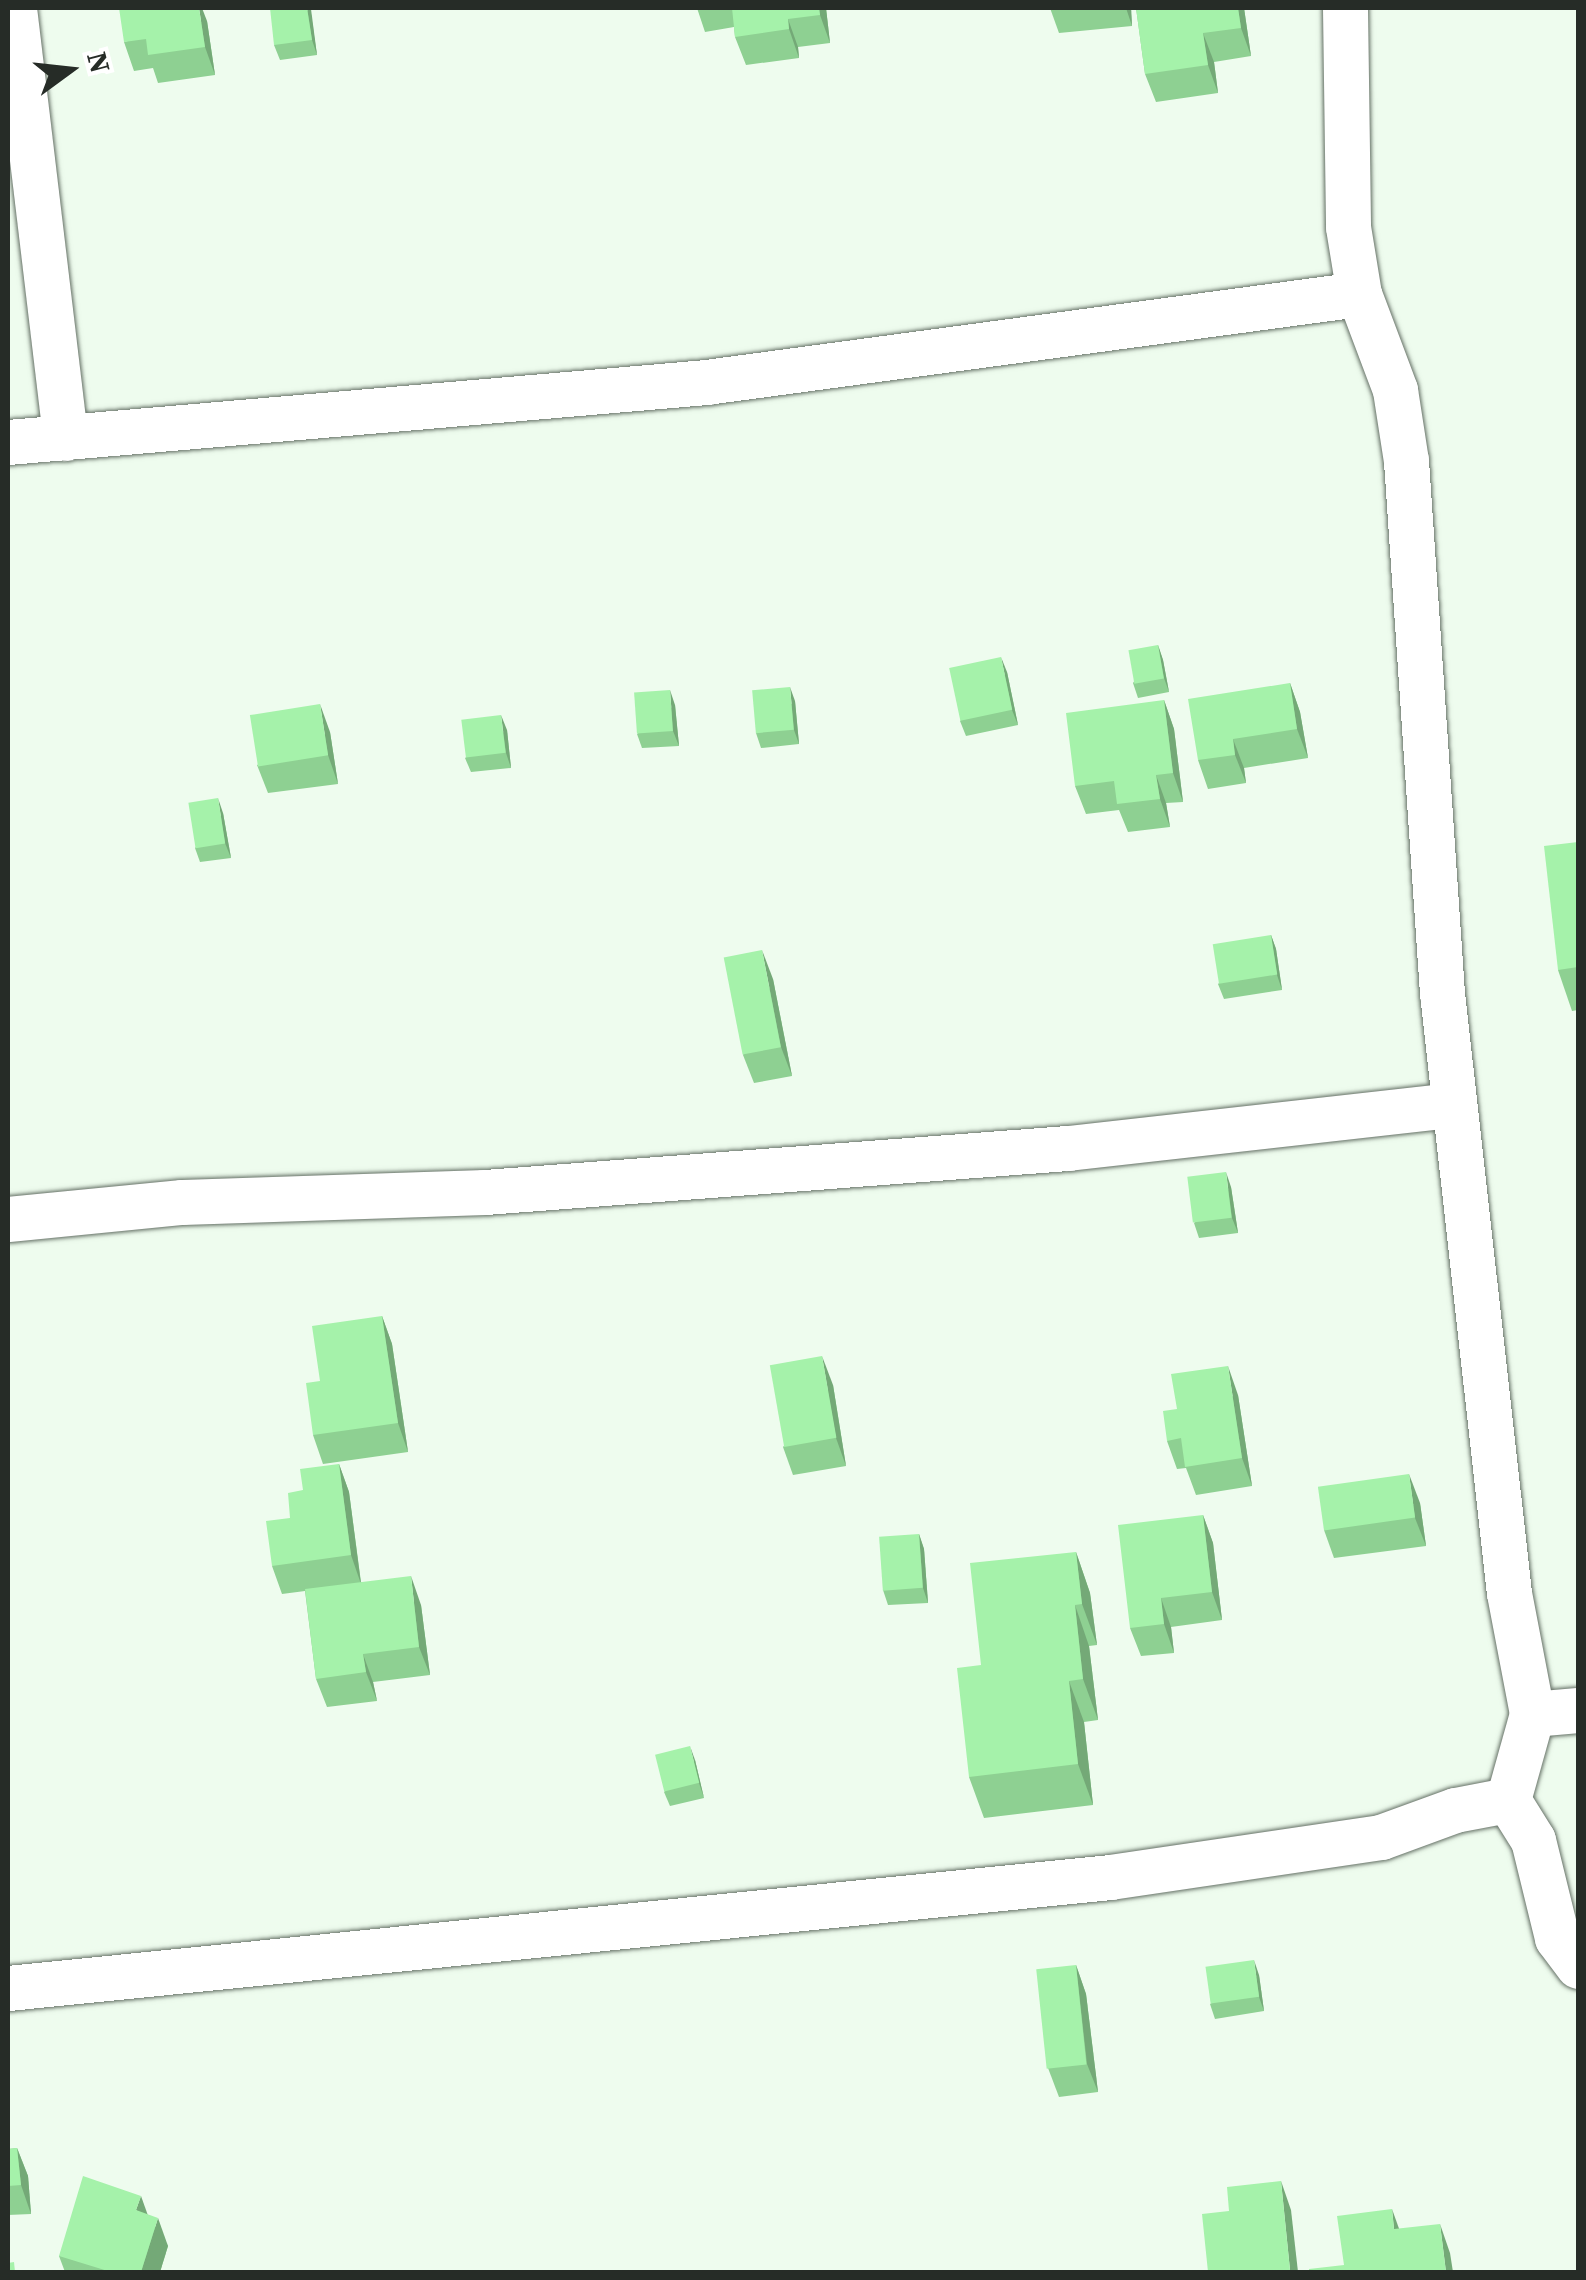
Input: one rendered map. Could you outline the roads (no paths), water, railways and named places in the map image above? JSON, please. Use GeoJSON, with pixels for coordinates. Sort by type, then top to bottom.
{"type":"FeatureCollection","features":[{"type":"Feature","properties":{"kind":"street"},"geometry":{"type":"LineString","coordinates":[[14,8],[65,438]]}},
{"type":"Feature","properties":{"kind":"street"},"geometry":{"type":"LineString","coordinates":[[1345,8],[1348,226],[1359,294],[1395,390],[1406,461],[1454,1105],[1506,1574],[1532,1714],[1508,1800],[1533,1840],[1557,1938],[1578,1966]]}},
{"type":"Feature","properties":{"kind":"street"},"geometry":{"type":"LineString","coordinates":[[8,442],[706,382],[1359,294]]}},
{"type":"Feature","properties":{"kind":"street"},"geometry":{"type":"LineString","coordinates":[[8,1219],[182,1202],[336,1201],[1068,1148],[1454,1105]]}},
{"type":"Feature","properties":{"kind":"street"},"geometry":{"type":"LineString","coordinates":[[1532,1714],[1578,1710]]}},
{"type":"Feature","properties":{"kind":"street"},"geometry":{"type":"LineString","coordinates":[[8,1988],[1110,1877],[1382,1837],[1455,1810],[1508,1800]]}}]}
